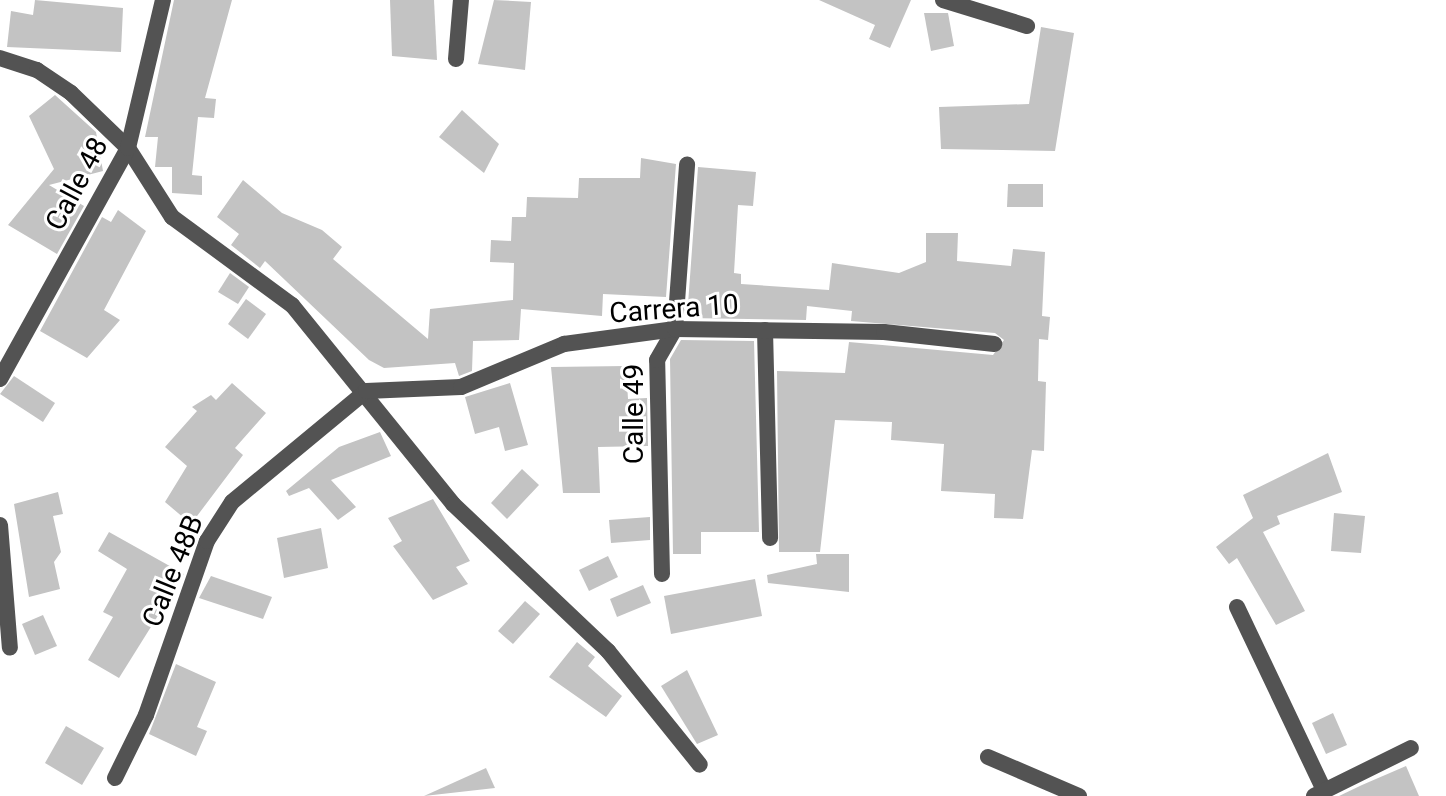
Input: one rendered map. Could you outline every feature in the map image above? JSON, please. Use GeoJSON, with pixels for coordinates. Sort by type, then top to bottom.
{"type":"FeatureCollection","features":[{"type":"Feature","properties":{"kind":"street","name":"Calle 48"},"geometry":{"type":"LineString","coordinates":[[0,379],[128,148],[163,0]]}},
{"type":"Feature","properties":{"kind":"street"},"geometry":{"type":"LineString","coordinates":[[456,59],[461,0]]}},
{"type":"Feature","properties":{"kind":"street"},"geometry":{"type":"LineString","coordinates":[[943,0],[1027,26]]}},
{"type":"Feature","properties":{"kind":"street"},"geometry":{"type":"LineString","coordinates":[[0,58],[37,70],[71,93],[128,148],[172,217],[292,305],[366,391],[453,504],[608,651],[700,765]]}},
{"type":"Feature","properties":{"kind":"street","name":"Calle 49"},"geometry":{"type":"LineString","coordinates":[[662,574],[657,360],[675,329],[687,164]]}},
{"type":"Feature","properties":{"kind":"street","name":"Carrera 10"},"geometry":{"type":"LineString","coordinates":[[366,391],[461,387],[564,344],[675,329],[765,330],[994,344]]}},
{"type":"Feature","properties":{"kind":"street"},"geometry":{"type":"LineString","coordinates":[[765,330],[770,538]]}},
{"type":"Feature","properties":{"kind":"street","name":"Calle 48B"},"geometry":{"type":"LineString","coordinates":[[115,778],[224,515],[366,391]]}},
{"type":"Feature","properties":{"kind":"street"},"geometry":{"type":"LineString","coordinates":[[0,525],[10,648]]}},
{"type":"Feature","properties":{"kind":"street"},"geometry":{"type":"LineString","coordinates":[[1237,607],[1319,793],[1411,748]]}},
{"type":"Feature","properties":{"kind":"street"},"geometry":{"type":"LineString","coordinates":[[988,757],[1079,796]]}},
{"type":"Feature","properties":{"kind":"building"},"geometry":{"type":"Polygon","coordinates":[[[35,0],[123,8],[121,52],[7,47],[11,11],[33,15],[35,0]]]}},
{"type":"Feature","properties":{"kind":"building"},"geometry":{"type":"Polygon","coordinates":[[[174,0],[232,0],[205,98],[216,99],[214,118],[198,117],[192,175],[202,176],[202,195],[172,193],[172,167],[155,167],[158,137],[145,137],[174,0]]]}},
{"type":"Feature","properties":{"kind":"building"},"geometry":{"type":"Polygon","coordinates":[[[390,0],[434,0],[437,60],[392,56],[390,0]]]}},
{"type":"Feature","properties":{"kind":"building"},"geometry":{"type":"Polygon","coordinates":[[[494,0],[531,2],[525,70],[478,64],[494,0]]]}},
{"type":"Feature","properties":{"kind":"building"},"geometry":{"type":"Polygon","coordinates":[[[819,0],[911,0],[890,48],[869,39],[875,25],[819,0]]]}},
{"type":"Feature","properties":{"kind":"building"},"geometry":{"type":"Polygon","coordinates":[[[924,13],[948,13],[954,46],[931,51],[924,13]]]}},
{"type":"Feature","properties":{"kind":"building"},"geometry":{"type":"Polygon","coordinates":[[[1041,27],[1074,33],[1055,151],[941,149],[939,107],[1029,104],[1041,27]]]}},
{"type":"Feature","properties":{"kind":"building"},"geometry":{"type":"Polygon","coordinates":[[[55,95],[96,132],[103,171],[49,185],[84,206],[57,254],[8,225],[54,169],[29,116],[55,95]]]}},
{"type":"Feature","properties":{"kind":"building"},"geometry":{"type":"Polygon","coordinates":[[[462,110],[499,144],[484,173],[439,137],[462,110]]]}},
{"type":"Feature","properties":{"kind":"building"},"geometry":{"type":"Polygon","coordinates":[[[641,158],[676,164],[666,297],[603,294],[602,316],[521,309],[519,340],[473,341],[472,371],[459,376],[455,363],[384,368],[369,360],[265,261],[260,268],[231,245],[239,234],[217,217],[243,180],[282,213],[322,230],[342,247],[333,259],[428,339],[430,309],[513,300],[514,263],[490,262],[491,240],[511,241],[512,217],[526,217],[527,197],[578,198],[579,178],[640,178],[641,158]]]}},
{"type":"Feature","properties":{"kind":"building"},"geometry":{"type":"Polygon","coordinates":[[[698,167],[756,172],[753,206],[738,205],[734,273],[741,274],[741,284],[829,290],[832,263],[899,273],[926,262],[926,233],[958,233],[957,261],[1011,266],[1013,249],[1045,252],[1042,316],[1050,317],[1048,340],[1039,339],[1038,381],[1046,382],[1044,451],[1032,450],[1023,519],[994,518],[995,494],[941,491],[944,444],[891,440],[892,422],[835,420],[820,552],[779,552],[777,371],[845,373],[849,342],[993,355],[1004,340],[995,333],[851,321],[852,311],[807,306],[806,320],[687,318],[698,167]]]}},
{"type":"Feature","properties":{"kind":"building"},"geometry":{"type":"Polygon","coordinates":[[[1008,184],[1043,184],[1043,207],[1007,207],[1008,184]]]}},
{"type":"Feature","properties":{"kind":"building"},"geometry":{"type":"Polygon","coordinates":[[[118,210],[146,231],[104,310],[120,320],[87,358],[40,331],[102,217],[111,222],[118,210]]]}},
{"type":"Feature","properties":{"kind":"building"},"geometry":{"type":"Polygon","coordinates":[[[230,273],[249,287],[238,304],[218,292],[230,273]]]}},
{"type":"Feature","properties":{"kind":"building"},"geometry":{"type":"Polygon","coordinates":[[[246,299],[266,314],[248,339],[228,324],[246,299]]]}},
{"type":"Feature","properties":{"kind":"building"},"geometry":{"type":"Polygon","coordinates":[[[681,340],[754,341],[759,532],[701,532],[701,554],[673,554],[670,359],[681,340]]]}},
{"type":"Feature","properties":{"kind":"building"},"geometry":{"type":"Polygon","coordinates":[[[626,366],[628,399],[647,398],[648,446],[598,447],[600,493],[563,493],[551,367],[626,366]]]}},
{"type":"Feature","properties":{"kind":"building"},"geometry":{"type":"Polygon","coordinates":[[[14,376],[55,403],[43,422],[0,394],[14,376]]]}},
{"type":"Feature","properties":{"kind":"building"},"geometry":{"type":"Polygon","coordinates":[[[232,383],[266,413],[235,448],[243,455],[191,524],[165,502],[187,466],[165,447],[197,411],[192,407],[211,395],[216,400],[232,383]]]}},
{"type":"Feature","properties":{"kind":"building"},"geometry":{"type":"Polygon","coordinates":[[[510,383],[528,445],[505,451],[499,427],[475,434],[465,397],[510,383]]]}},
{"type":"Feature","properties":{"kind":"building"},"geometry":{"type":"Polygon","coordinates":[[[380,432],[391,456],[331,480],[356,507],[338,520],[309,488],[289,496],[286,491],[339,447],[380,432]]]}},
{"type":"Feature","properties":{"kind":"building"},"geometry":{"type":"Polygon","coordinates":[[[1328,453],[1342,492],[1277,516],[1280,524],[1263,532],[1305,611],[1276,625],[1237,558],[1229,564],[1216,547],[1253,518],[1243,495],[1328,453]]]}},
{"type":"Feature","properties":{"kind":"building"},"geometry":{"type":"Polygon","coordinates":[[[522,469],[539,485],[507,519],[491,503],[522,469]]]}},
{"type":"Feature","properties":{"kind":"building"},"geometry":{"type":"Polygon","coordinates":[[[58,492],[63,514],[53,516],[61,552],[54,562],[60,589],[29,597],[14,504],[58,492]]]}},
{"type":"Feature","properties":{"kind":"building"},"geometry":{"type":"Polygon","coordinates":[[[433,499],[470,561],[456,567],[468,584],[433,600],[393,546],[402,541],[388,518],[433,499]]]}},
{"type":"Feature","properties":{"kind":"building"},"geometry":{"type":"Polygon","coordinates":[[[1334,513],[1365,516],[1361,553],[1331,551],[1334,513]]]}},
{"type":"Feature","properties":{"kind":"building"},"geometry":{"type":"Polygon","coordinates":[[[650,517],[650,540],[611,543],[609,520],[650,517]]]}},
{"type":"Feature","properties":{"kind":"building"},"geometry":{"type":"Polygon","coordinates":[[[321,528],[328,568],[284,578],[277,538],[321,528]]]}},
{"type":"Feature","properties":{"kind":"building"},"geometry":{"type":"Polygon","coordinates":[[[109,532],[184,574],[119,678],[88,660],[113,617],[103,612],[127,569],[98,551],[109,532]]]}},
{"type":"Feature","properties":{"kind":"building"},"geometry":{"type":"Polygon","coordinates":[[[816,554],[849,554],[849,592],[768,583],[767,575],[817,564],[816,554]]]}},
{"type":"Feature","properties":{"kind":"building"},"geometry":{"type":"Polygon","coordinates":[[[608,556],[618,577],[589,591],[579,570],[608,556]]]}},
{"type":"Feature","properties":{"kind":"building"},"geometry":{"type":"Polygon","coordinates":[[[211,576],[272,597],[263,619],[199,598],[211,576]]]}},
{"type":"Feature","properties":{"kind":"building"},"geometry":{"type":"Polygon","coordinates":[[[755,579],[762,616],[671,634],[664,596],[755,579]]]}},
{"type":"Feature","properties":{"kind":"building"},"geometry":{"type":"Polygon","coordinates":[[[643,585],[651,603],[617,617],[610,599],[643,585]]]}},
{"type":"Feature","properties":{"kind":"building"},"geometry":{"type":"Polygon","coordinates":[[[525,601],[540,614],[513,644],[498,631],[525,601]]]}},
{"type":"Feature","properties":{"kind":"building"},"geometry":{"type":"Polygon","coordinates":[[[43,615],[57,646],[35,655],[22,624],[43,615]]]}},
{"type":"Feature","properties":{"kind":"building"},"geometry":{"type":"Polygon","coordinates":[[[577,642],[595,657],[588,666],[622,696],[606,717],[549,677],[577,642]]]}},
{"type":"Feature","properties":{"kind":"building"},"geometry":{"type":"Polygon","coordinates":[[[176,664],[216,682],[197,727],[207,731],[196,756],[149,734],[176,664]]]}},
{"type":"Feature","properties":{"kind":"building"},"geometry":{"type":"Polygon","coordinates":[[[687,670],[718,735],[697,744],[661,686],[687,670]]]}},
{"type":"Feature","properties":{"kind":"building"},"geometry":{"type":"Polygon","coordinates":[[[1333,713],[1347,745],[1326,754],[1312,723],[1333,713]]]}},
{"type":"Feature","properties":{"kind":"building"},"geometry":{"type":"Polygon","coordinates":[[[66,726],[104,748],[82,785],[45,763],[66,726]]]}},
{"type":"Feature","properties":{"kind":"building"},"geometry":{"type":"Polygon","coordinates":[[[1406,766],[1419,796],[1339,796],[1362,785],[1406,766]]]}},
{"type":"Feature","properties":{"kind":"building"},"geometry":{"type":"Polygon","coordinates":[[[486,768],[495,788],[424,796],[486,768]]]}}]}
